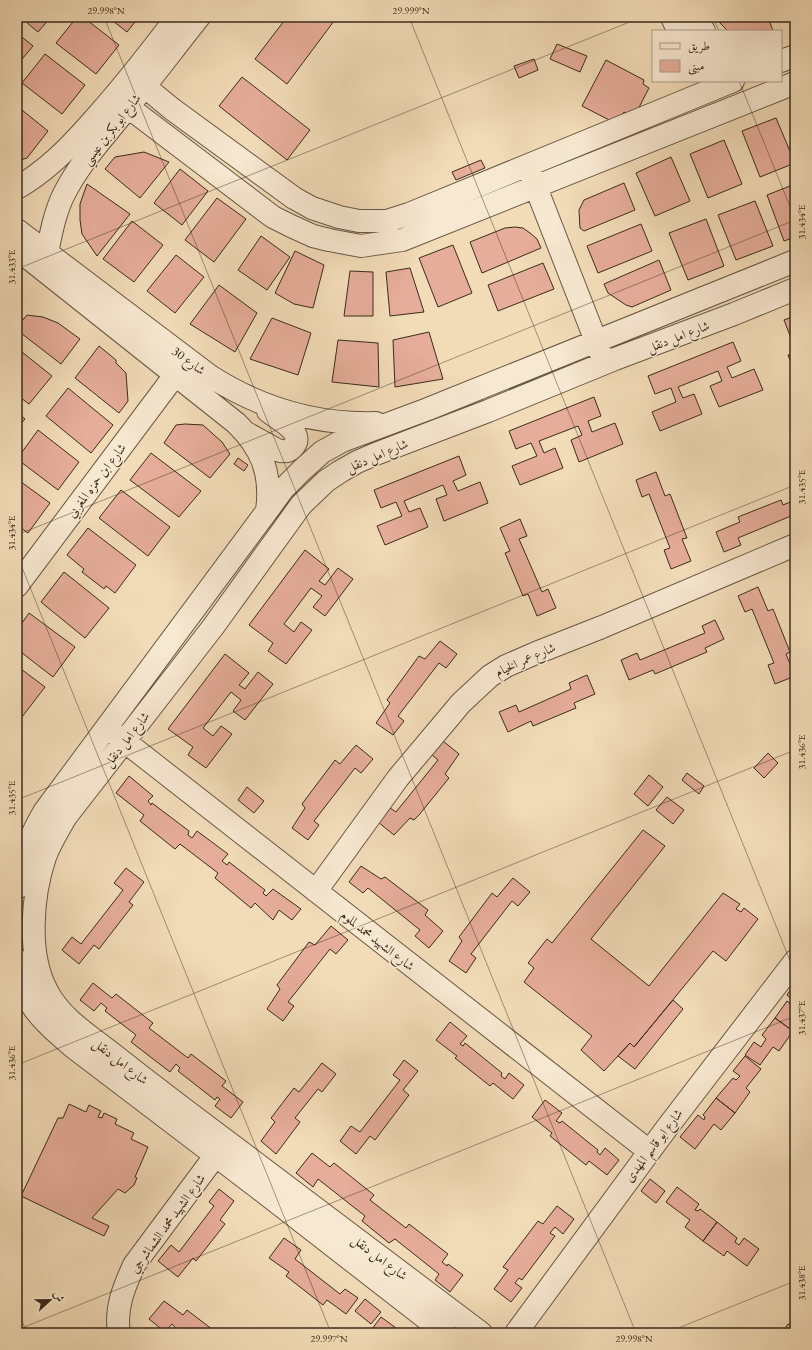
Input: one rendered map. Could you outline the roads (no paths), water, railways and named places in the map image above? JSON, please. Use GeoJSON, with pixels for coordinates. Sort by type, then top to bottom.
{"type":"FeatureCollection","features":[{"type":"Feature","properties":{"kind":"street","name":"شارع ابو بكر بن عيسي"},"geometry":{"type":"LineString","coordinates":[[47,253],[55,217],[66,190],[122,102],[138,81],[177,17]]}},
{"type":"Feature","properties":{"kind":"street","name":"شارع ابو بكر بن عيسي"},"geometry":{"type":"LineString","coordinates":[[138,81],[199,17]]}},
{"type":"Feature","properties":{"kind":"street"},"geometry":{"type":"LineString","coordinates":[[672,17],[678,30]]}},
{"type":"Feature","properties":{"kind":"street"},"geometry":{"type":"LineString","coordinates":[[694,17],[703,30]]}},
{"type":"Feature","properties":{"kind":"street"},"geometry":{"type":"LineString","coordinates":[[782,61],[795,56]]}},
{"type":"Feature","properties":{"kind":"street"},"geometry":{"type":"LineString","coordinates":[[138,81],[172,109],[294,198],[312,208],[339,217],[359,221],[387,221],[408,214],[528,165],[691,90],[728,82]]}},
{"type":"Feature","properties":{"kind":"street"},"geometry":{"type":"LineString","coordinates":[[122,102],[273,217],[314,236],[361,246],[402,240],[795,83]]}},
{"type":"Feature","properties":{"kind":"street","name":"شارع ابو بكر بن عيسي"},"geometry":{"type":"LineString","coordinates":[[17,188],[33,178],[66,151],[122,102]]}},
{"type":"Feature","properties":{"kind":"street"},"geometry":{"type":"LineString","coordinates":[[528,165],[604,364]]}},
{"type":"Feature","properties":{"kind":"street","name":"شارع 30"},"geometry":{"type":"LineString","coordinates":[[17,230],[210,376],[244,396],[262,404],[294,414],[329,421],[359,424],[389,423]]}},
{"type":"Feature","properties":{"kind":"street","name":"شارع 30"},"geometry":{"type":"LineString","coordinates":[[20,257],[175,375],[236,423],[246,433],[259,453],[267,475],[267,511]]}},
{"type":"Feature","properties":{"kind":"street","name":"شارع امل دنقل"},"geometry":{"type":"LineString","coordinates":[[17,888],[20,867],[26,848],[44,812],[283,489],[322,452],[342,441],[435,406],[795,261]]}},
{"type":"Feature","properties":{"kind":"street","name":"شارع امل دنقل"},"geometry":{"type":"LineString","coordinates":[[445,1333],[221,1148],[150,1084],[74,1024],[58,1008],[47,992],[35,958],[34,920],[36,900],[45,858],[52,839],[65,818],[213,627],[297,510],[313,492],[326,481],[356,462],[373,455],[795,289]]}},
{"type":"Feature","properties":{"kind":"street","name":"شارع ابن حمزه المغربي"},"geometry":{"type":"LineString","coordinates":[[17,586],[175,375]]}},
{"type":"Feature","properties":{"kind":"street"},"geometry":{"type":"LineString","coordinates":[[246,433],[282,452],[292,449],[295,445],[296,435],[293,430],[274,417],[262,404]]}},
{"type":"Feature","properties":{"kind":"street","name":"شارع عمر الخيام"},"geometry":{"type":"LineString","coordinates":[[316,891],[398,778],[461,703],[490,676],[506,666],[536,653],[795,545]]}},
{"type":"Feature","properties":{"kind":"street","name":"شارع الشهيد محمد لملوم"},"geometry":{"type":"LineString","coordinates":[[107,728],[649,1151]]}},
{"type":"Feature","properties":{"kind":"street","name":"شارع امل دنقل"},"geometry":{"type":"LineString","coordinates":[[17,960],[20,979],[35,1010],[46,1023],[73,1047],[221,1148],[480,1333]]}},
{"type":"Feature","properties":{"kind":"street","name":"شارع ابو قاسم المهدى"},"geometry":{"type":"LineString","coordinates":[[516,1333],[649,1151],[795,961]]}},
{"type":"Feature","properties":{"kind":"street","name":"شارع الشهيد محمد الشماشرجي"},"geometry":{"type":"LineString","coordinates":[[119,1333],[118,1309],[127,1280],[134,1265],[221,1148]]}}]}
